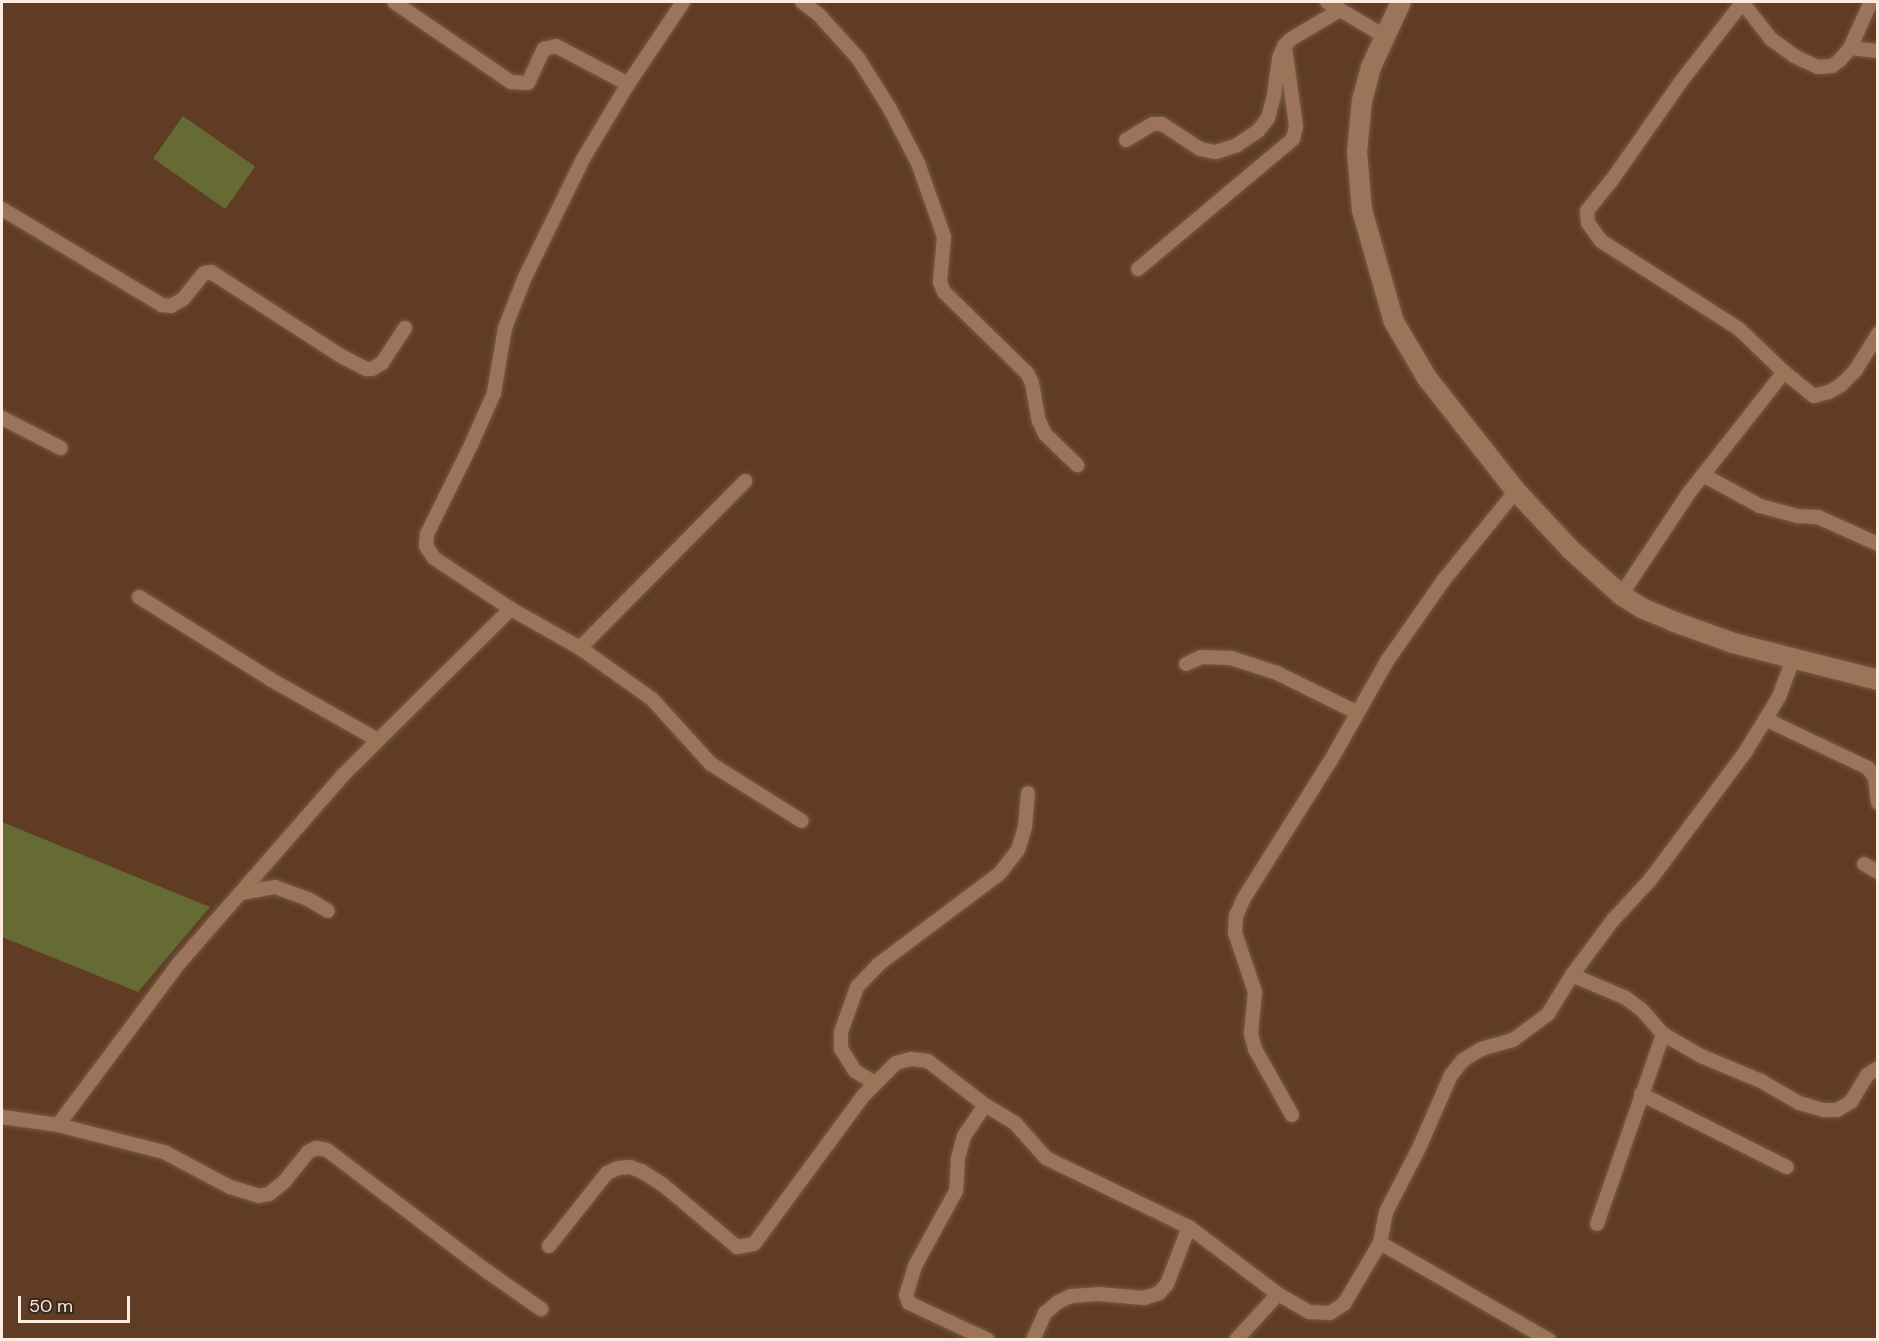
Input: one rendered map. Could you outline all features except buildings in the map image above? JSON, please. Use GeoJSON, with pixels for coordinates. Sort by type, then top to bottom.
{"type":"FeatureCollection","features":[{"type":"Feature","properties":{"kind":"street"},"geometry":{"type":"LineString","coordinates":[[394,2],[511,82],[520,85],[528,82],[544,49],[556,46],[628,84]]}},
{"type":"Feature","properties":{"kind":"street"},"geometry":{"type":"LineString","coordinates":[[683,2],[628,84],[583,159],[525,277],[505,328],[498,377],[490,403],[427,534],[426,546],[434,558],[511,609],[580,648],[652,699],[711,764],[802,820]]}},
{"type":"Feature","properties":{"kind":"street"},"geometry":{"type":"LineString","coordinates":[[802,2],[819,15],[858,58],[890,109],[918,163],[944,237],[940,282],[944,292],[1027,373],[1032,383],[1039,422],[1045,434],[1077,465]]}},
{"type":"Feature","properties":{"kind":"street"},"geometry":{"type":"LineString","coordinates":[[1327,2],[1384,36]]}},
{"type":"Feature","properties":{"kind":"street"},"geometry":{"type":"LineString","coordinates":[[1401,2],[1384,36],[1362,100],[1357,152],[1362,210],[1373,256],[1394,322],[1427,378],[1516,491],[1577,556],[1621,595],[1642,609],[1733,643],[1878,680]]}},
{"type":"Feature","properties":{"kind":"street"},"geometry":{"type":"LineString","coordinates":[[1870,2],[1850,48],[1832,66],[1818,67],[1794,56],[1770,39],[1742,2],[1680,83],[1611,182],[1587,211],[1588,223],[1601,241],[1739,329],[1784,372],[1814,396],[1829,393],[1855,371],[1878,334]]}},
{"type":"Feature","properties":{"kind":"street"},"geometry":{"type":"LineString","coordinates":[[1126,140],[1153,124],[1162,124],[1200,149],[1216,152],[1237,145],[1258,131],[1268,118],[1279,58],[1284,46],[1291,39],[1340,10]]}},
{"type":"Feature","properties":{"kind":"street"},"geometry":{"type":"LineString","coordinates":[[1138,269],[1293,139],[1296,126],[1284,46]]}},
{"type":"Feature","properties":{"kind":"street"},"geometry":{"type":"LineString","coordinates":[[1850,48],[1878,51]]}},
{"type":"Feature","properties":{"kind":"street"},"geometry":{"type":"LineString","coordinates":[[2,209],[162,305],[171,306],[183,299],[204,273],[211,272],[341,356],[366,369],[372,369],[382,363],[405,328]]}},
{"type":"Feature","properties":{"kind":"street"},"geometry":{"type":"LineString","coordinates":[[1621,595],[1703,475],[1784,372]]}},
{"type":"Feature","properties":{"kind":"street"},"geometry":{"type":"LineString","coordinates":[[2,418],[60,448]]}},
{"type":"Feature","properties":{"kind":"street"},"geometry":{"type":"LineString","coordinates":[[1703,475],[1760,507],[1797,516],[1818,517],[1878,544]]}},
{"type":"Feature","properties":{"kind":"street"},"geometry":{"type":"LineString","coordinates":[[580,648],[745,481]]}},
{"type":"Feature","properties":{"kind":"street"},"geometry":{"type":"LineString","coordinates":[[1292,1115],[1255,1049],[1251,1034],[1255,992],[1235,933],[1236,916],[1244,898],[1358,713],[1387,661],[1443,581],[1516,491]]}},
{"type":"Feature","properties":{"kind":"street"},"geometry":{"type":"LineString","coordinates":[[139,597],[270,679],[378,740]]}},
{"type":"Feature","properties":{"kind":"street"},"geometry":{"type":"LineString","coordinates":[[58,1125],[180,962],[342,776],[511,609]]}},
{"type":"Feature","properties":{"kind":"street"},"geometry":{"type":"LineString","coordinates":[[1186,664],[1201,657],[1231,658],[1277,672],[1358,713]]}},
{"type":"Feature","properties":{"kind":"street"},"geometry":{"type":"LineString","coordinates":[[549,1246],[607,1173],[618,1168],[630,1167],[641,1170],[662,1184],[737,1247],[754,1244],[829,1139],[875,1083],[896,1063],[911,1059],[928,1061],[985,1105],[1015,1123],[1046,1158],[1189,1227],[1278,1294],[1309,1312],[1330,1313],[1344,1304],[1380,1243],[1386,1212],[1419,1148],[1450,1075],[1463,1060],[1481,1049],[1513,1040],[1539,1023],[1558,1001],[1572,975],[1613,920],[1650,880],[1767,720],[1779,697],[1793,659]]}},
{"type":"Feature","properties":{"kind":"street"},"geometry":{"type":"LineString","coordinates":[[1767,720],[1868,768],[1875,778],[1878,803]]}},
{"type":"Feature","properties":{"kind":"street"},"geometry":{"type":"LineString","coordinates":[[875,1083],[855,1071],[841,1049],[841,1032],[857,987],[879,964],[1000,873],[1018,850],[1025,827],[1028,793]]}},
{"type":"Feature","properties":{"kind":"street"},"geometry":{"type":"LineString","coordinates":[[1864,864],[1878,872]]}},
{"type":"Feature","properties":{"kind":"street"},"geometry":{"type":"LineString","coordinates":[[241,893],[275,887],[308,899],[328,911]]}},
{"type":"Feature","properties":{"kind":"street"},"geometry":{"type":"LineString","coordinates":[[1572,975],[1626,998],[1642,1010],[1663,1034],[1701,1056],[1761,1081],[1799,1103],[1823,1110],[1837,1110],[1851,1102],[1868,1075],[1878,1068]]}},
{"type":"Feature","properties":{"kind":"street"},"geometry":{"type":"LineString","coordinates":[[1597,1224],[1663,1034]]}},
{"type":"Feature","properties":{"kind":"street"},"geometry":{"type":"LineString","coordinates":[[1641,1094],[1787,1167]]}},
{"type":"Feature","properties":{"kind":"street"},"geometry":{"type":"LineString","coordinates":[[985,1105],[964,1136],[958,1158],[956,1191],[915,1266],[906,1295],[909,1304],[988,1340]]}},
{"type":"Feature","properties":{"kind":"street"},"geometry":{"type":"LineString","coordinates":[[2,1117],[58,1125],[164,1152],[230,1187],[259,1196],[269,1194],[284,1182],[308,1152],[316,1148],[327,1150],[488,1272],[541,1309]]}},
{"type":"Feature","properties":{"kind":"street"},"geometry":{"type":"LineString","coordinates":[[1033,1340],[1046,1314],[1058,1302],[1071,1296],[1098,1294],[1144,1298],[1159,1293],[1167,1284],[1189,1227]]}},
{"type":"Feature","properties":{"kind":"street"},"geometry":{"type":"LineString","coordinates":[[1380,1243],[1549,1340]]}},
{"type":"Feature","properties":{"kind":"street"},"geometry":{"type":"LineString","coordinates":[[1236,1340],[1278,1294]]}},
{"type":"Feature","properties":{"kind":"green space"},"geometry":{"type":"Polygon","coordinates":[[[183,116],[255,166],[225,209],[153,159],[183,116]]]}},
{"type":"Feature","properties":{"kind":"green space"},"geometry":{"type":"Polygon","coordinates":[[[2,822],[210,907],[138,992],[2,937],[2,822]]]}}]}
